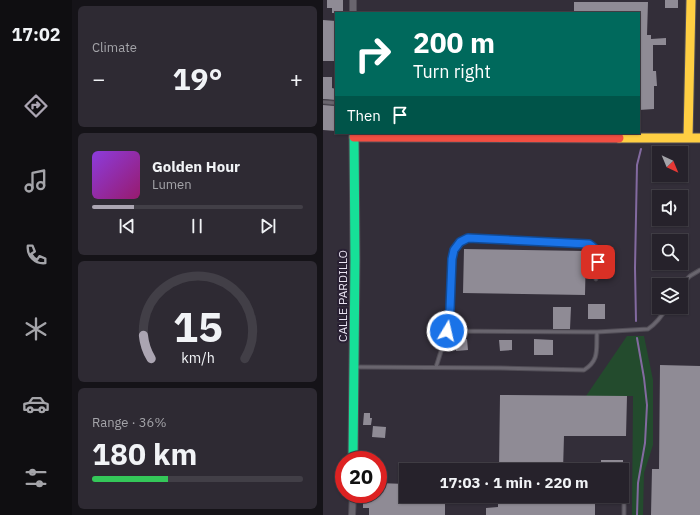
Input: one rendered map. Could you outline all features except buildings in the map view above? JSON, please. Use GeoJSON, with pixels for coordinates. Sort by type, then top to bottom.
{"type":"FeatureCollection","features":[{"type":"Feature","properties":{"kind":"street"},"geometry":{"type":"LineString","coordinates":[[353,0],[353,12]]}},
{"type":"Feature","properties":{"kind":"street"},"geometry":{"type":"LineString","coordinates":[[688,138],[691,0]]}},
{"type":"Feature","properties":{"kind":"street"},"geometry":{"type":"LineString","coordinates":[[354,135],[700,138]]}},
{"type":"Feature","properties":{"kind":"street","name":"CALLE PARDILLO"},"geometry":{"type":"LineString","coordinates":[[353,451],[354,135]]}},
{"type":"Feature","properties":{"kind":"street"},"geometry":{"type":"LineString","coordinates":[[352,515],[353,503]]}},
{"type":"Feature","properties":{"kind":"lane"},"geometry":{"type":"LineString","coordinates":[[323,102],[335,103]]}},
{"type":"Feature","properties":{"kind":"lane"},"geometry":{"type":"LineString","coordinates":[[437,367],[447,331],[450,309],[452,259],[454,250],[460,242],[468,238],[589,244],[595,248],[598,254],[596,279]]}},
{"type":"Feature","properties":{"kind":"lane"},"geometry":{"type":"LineString","coordinates":[[688,278],[700,270]]}},
{"type":"Feature","properties":{"kind":"lane"},"geometry":{"type":"LineString","coordinates":[[447,331],[597,332],[648,329],[663,314]]}},
{"type":"Feature","properties":{"kind":"lane"},"geometry":{"type":"LineString","coordinates":[[354,367],[584,370],[596,359],[597,332]]}},
{"type":"Feature","properties":{"kind":"lane"},"geometry":{"type":"LineString","coordinates":[[624,503],[624,515]]}},
{"type":"Feature","properties":{"kind":"green space"},"geometry":{"type":"Polygon","coordinates":[[[627,336],[644,336],[653,380],[653,445],[644,473],[643,515],[632,515],[633,396],[586,396],[627,336]]]}},
{"type":"Feature","properties":{"kind":"waterway"},"geometry":{"type":"LineString","coordinates":[[636,321],[635,268],[637,165],[641,149]]}},
{"type":"Feature","properties":{"kind":"waterway"},"geometry":{"type":"LineString","coordinates":[[637,338],[647,405],[645,443],[638,483],[637,515]]}},
{"type":"Feature","properties":{"kind":"traffic: fast"},"geometry":{"type":"LineString","coordinates":[[353,451],[355,260],[354,134]]}},
{"type":"Feature","properties":{"kind":"traffic: slow"},"geometry":{"type":"LineString","coordinates":[[688,138],[691,0]]}},
{"type":"Feature","properties":{"kind":"traffic: slow"},"geometry":{"type":"LineString","coordinates":[[619,138],[700,138]]}},
{"type":"Feature","properties":{"kind":"traffic: jam"},"geometry":{"type":"LineString","coordinates":[[354,137],[619,138]]}},
{"type":"Feature","properties":{"kind":"route"},"geometry":{"type":"LineString","coordinates":[[447,331],[450,309],[452,259],[454,250],[460,242],[468,238],[581,242],[589,244],[595,248],[598,254],[598,262]]}}]}
